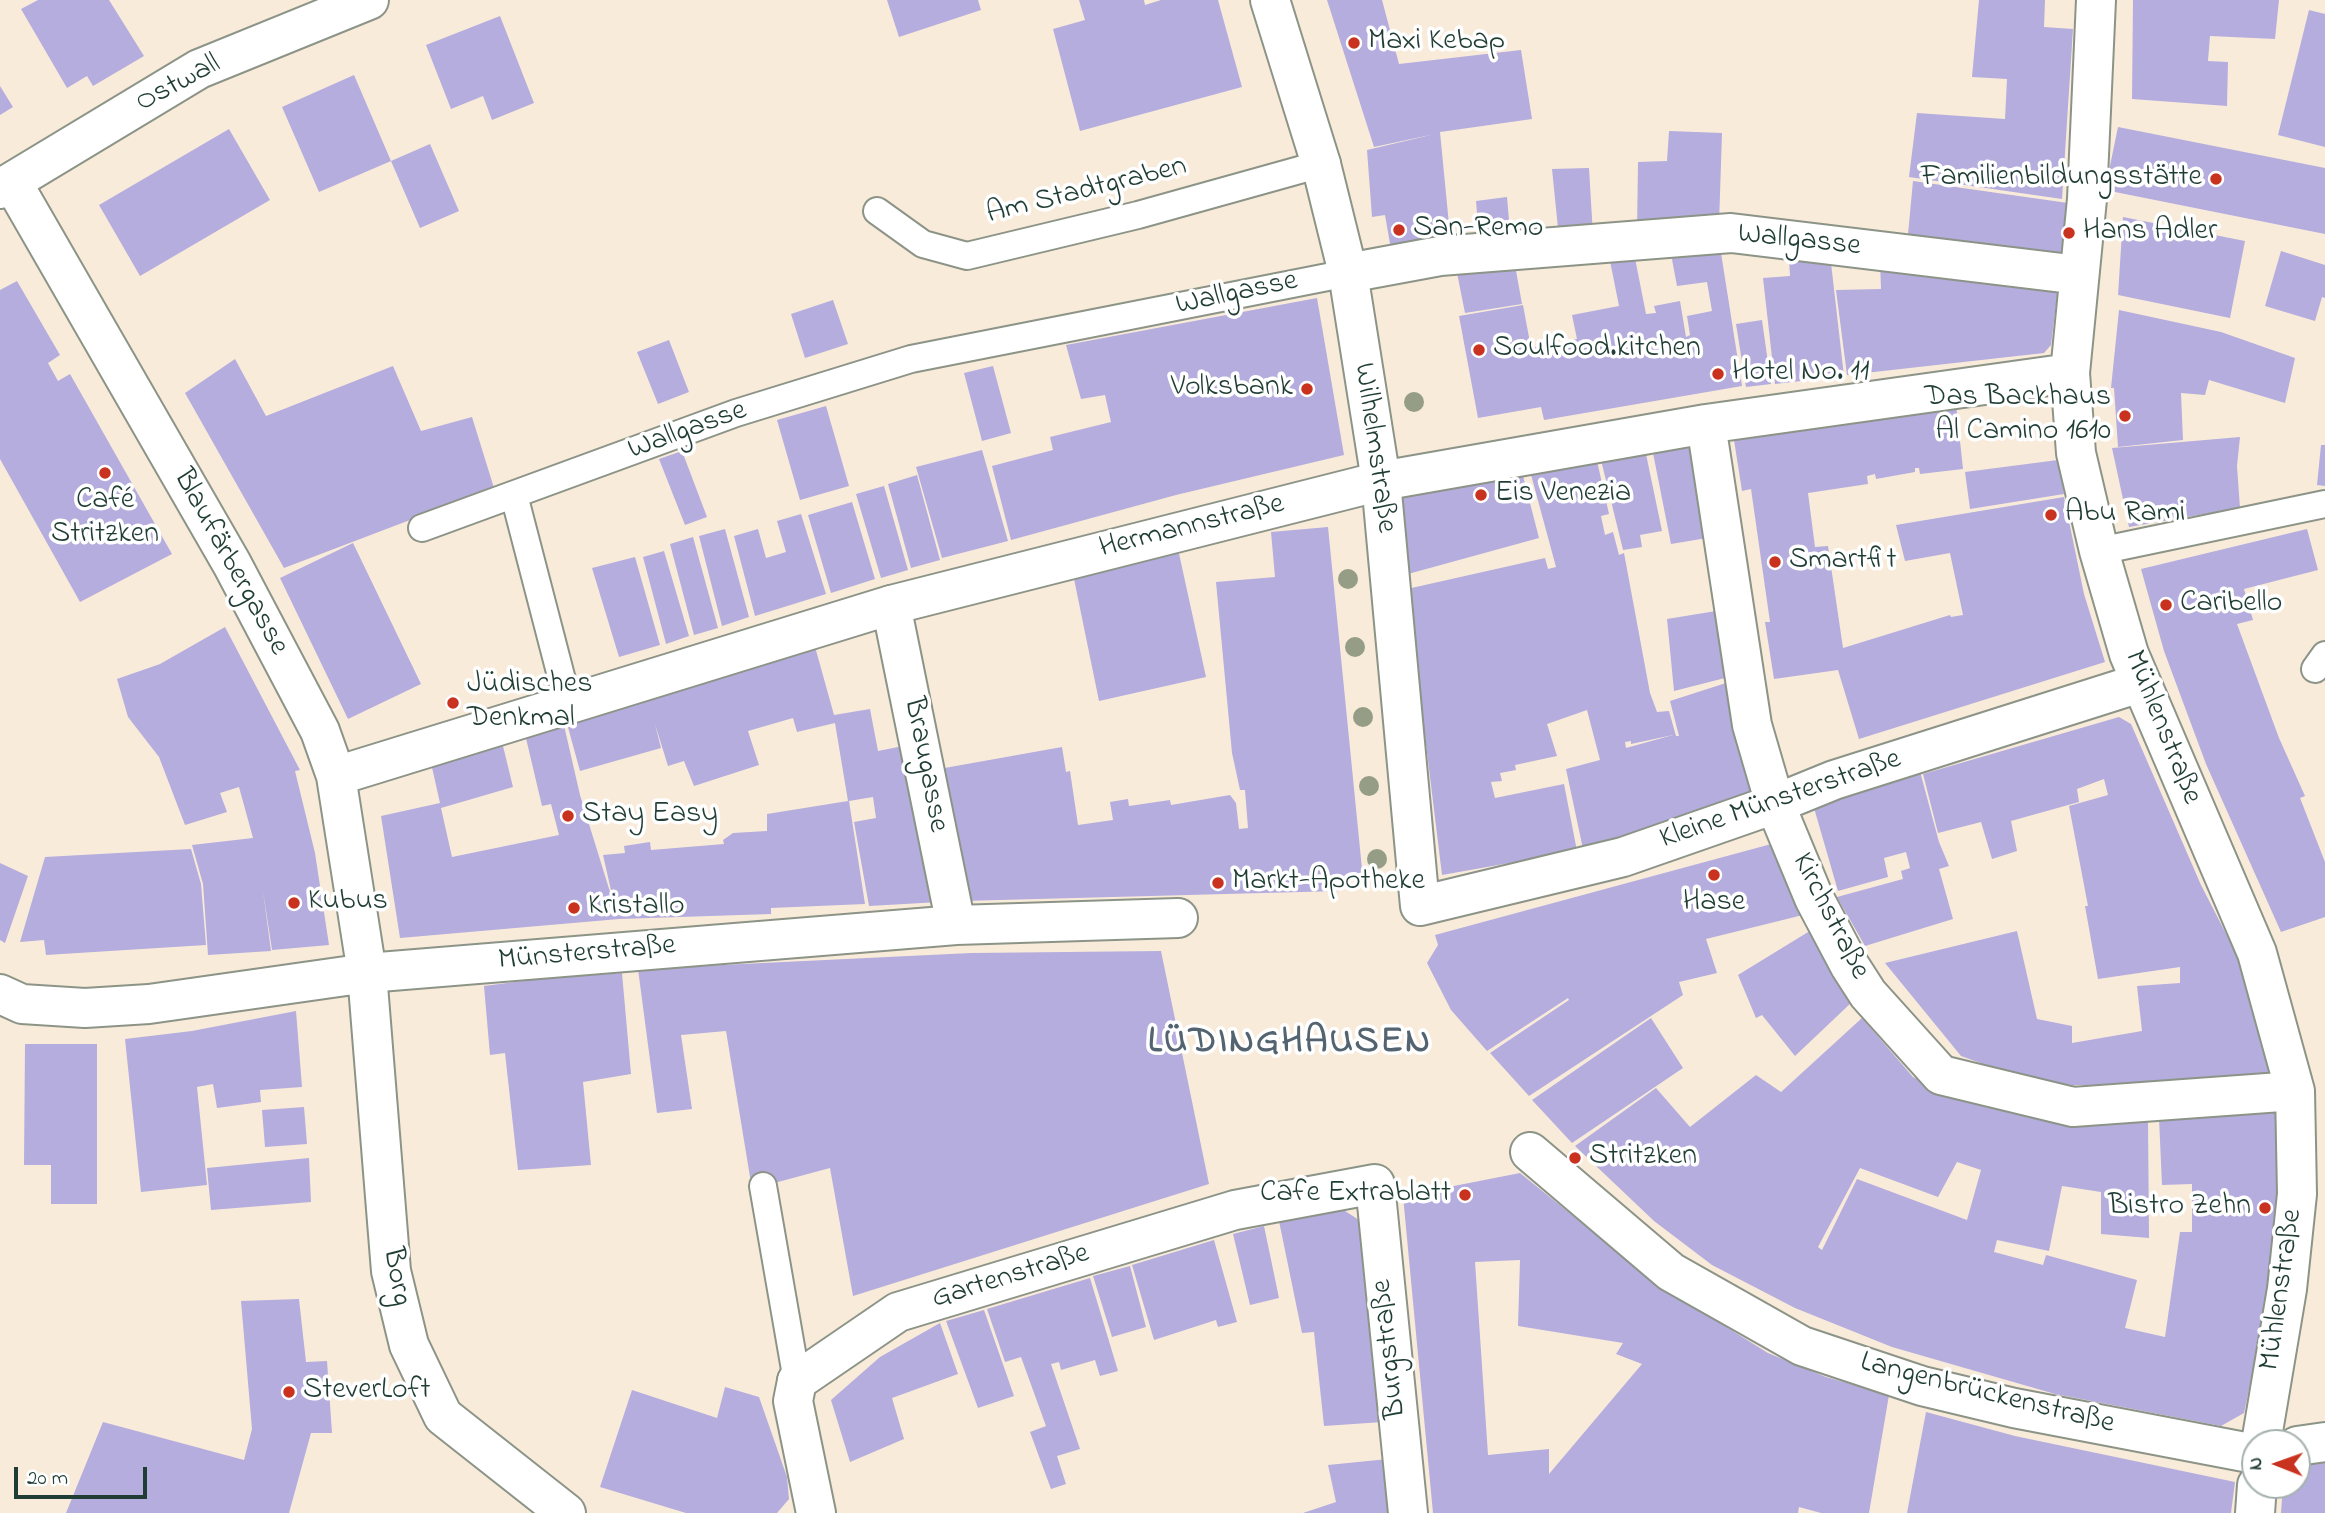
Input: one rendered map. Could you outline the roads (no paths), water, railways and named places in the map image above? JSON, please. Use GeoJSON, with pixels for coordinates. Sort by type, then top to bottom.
{"type":"FeatureCollection","features":[{"type":"Feature","properties":{"kind":"street","name":"Ostwall"},"geometry":{"type":"LineString","coordinates":[[6,186],[200,69],[369,0]]}},
{"type":"Feature","properties":{"kind":"street","name":"Wilhelmstraße"},"geometry":{"type":"LineString","coordinates":[[1270,0],[1321,164],[1348,273],[1381,481],[1419,906]]}},
{"type":"Feature","properties":{"kind":"street","name":"Mühlenstraße"},"geometry":{"type":"LineString","coordinates":[[2096,0],[2087,199],[2070,373],[2076,453],[2099,551],[2140,683],[2257,953],[2295,1091],[2297,1194],[2287,1289],[2263,1429]]}},
{"type":"Feature","properties":{"kind":"street","name":"Blaufärbergasse"},"geometry":{"type":"LineString","coordinates":[[6,186],[232,564],[320,731],[336,776],[367,973]]}},
{"type":"Feature","properties":{"kind":"street","name":"Wallgasse"},"geometry":{"type":"LineString","coordinates":[[1348,273],[1440,256],[1731,233],[2079,275]]}},
{"type":"Feature","properties":{"kind":"street","name":"Hermannstraße"},"geometry":{"type":"LineString","coordinates":[[336,776],[891,605],[1381,481],[1706,424],[2070,373]]}},
{"type":"Feature","properties":{"kind":"street","name":"Kirchstraße"},"geometry":{"type":"LineString","coordinates":[[1706,424],[1752,725],[1775,804],[1814,898],[1868,994],[1941,1075],[2073,1107],[2295,1091]]}},
{"type":"Feature","properties":{"kind":"street","name":"Braugasse"},"geometry":{"type":"LineString","coordinates":[[891,605],[956,925]]}},
{"type":"Feature","properties":{"kind":"street","name":"Kleine Münsterstraße"},"geometry":{"type":"LineString","coordinates":[[1419,906],[1623,856],[1775,804],[1834,780],[2140,683]]}},
{"type":"Feature","properties":{"kind":"street","name":"Münsterstraße"},"geometry":{"type":"LineString","coordinates":[[0,994],[22,1004],[85,1008],[149,1004],[367,973],[956,925],[1178,918]]}},
{"type":"Feature","properties":{"kind":"street","name":"Borg"},"geometry":{"type":"LineString","coordinates":[[367,973],[391,1271],[409,1345],[443,1416],[566,1513]]}},
{"type":"Feature","properties":{"kind":"street","name":"Langenbrückenstraße"},"geometry":{"type":"LineString","coordinates":[[1530,1152],[1671,1272],[1802,1346],[1922,1386],[2014,1408],[2241,1451]]}},
{"type":"Feature","properties":{"kind":"street","name":"Gartenstraße"},"geometry":{"type":"LineString","coordinates":[[797,1381],[898,1312],[1235,1210],[1375,1184]]}},
{"type":"Feature","properties":{"kind":"street","name":"Burgstraße"},"geometry":{"type":"LineString","coordinates":[[1375,1184],[1408,1513]]}},
{"type":"Feature","properties":{"kind":"street"},"geometry":{"type":"LineString","coordinates":[[797,1381],[793,1401],[816,1513]]}},
{"type":"Feature","properties":{"kind":"lane","name":"Am Stadtgraben"},"geometry":{"type":"LineString","coordinates":[[877,211],[923,244],[967,256],[1138,215],[1321,164]]}},
{"type":"Feature","properties":{"kind":"lane","name":"Wallgasse"},"geometry":{"type":"LineString","coordinates":[[422,528],[736,413],[911,359],[1348,273]]}},
{"type":"Feature","properties":{"kind":"lane"},"geometry":{"type":"LineString","coordinates":[[514,495],[568,704]]}},
{"type":"Feature","properties":{"kind":"lane"},"geometry":{"type":"LineString","coordinates":[[2099,551],[2325,504]]}},
{"type":"Feature","properties":{"kind":"lane"},"geometry":{"type":"LineString","coordinates":[[763,1186],[797,1381]]}},
{"type":"Feature","properties":{"kind":"place","name":"Maxi Kebap"},"geometry":{"type":"Point","coordinates":[1354,43]}},
{"type":"Feature","properties":{"kind":"place","name":"Familienbildungsstätte"},"geometry":{"type":"Point","coordinates":[2216,179]}},
{"type":"Feature","properties":{"kind":"place","name":"San-Remo"},"geometry":{"type":"Point","coordinates":[1399,230]}},
{"type":"Feature","properties":{"kind":"place","name":"Hans Adler"},"geometry":{"type":"Point","coordinates":[2069,233]}},
{"type":"Feature","properties":{"kind":"place","name":"Soulfood.kitchen"},"geometry":{"type":"Point","coordinates":[1479,350]}},
{"type":"Feature","properties":{"kind":"place","name":"Hotel No. 11"},"geometry":{"type":"Point","coordinates":[1718,374]}},
{"type":"Feature","properties":{"kind":"place","name":"Volksbank"},"geometry":{"type":"Point","coordinates":[1307,389]}},
{"type":"Feature","properties":{"kind":"place","name":"Das Backhaus Al Camino 1610"},"geometry":{"type":"Point","coordinates":[2125,416]}},
{"type":"Feature","properties":{"kind":"place","name":"Café Stritzken"},"geometry":{"type":"Point","coordinates":[105,473]}},
{"type":"Feature","properties":{"kind":"place","name":"Eis Venezia"},"geometry":{"type":"Point","coordinates":[1481,495]}},
{"type":"Feature","properties":{"kind":"place","name":"Abu Rami"},"geometry":{"type":"Point","coordinates":[2051,515]}},
{"type":"Feature","properties":{"kind":"place","name":"Smartfit"},"geometry":{"type":"Point","coordinates":[1775,562]}},
{"type":"Feature","properties":{"kind":"place","name":"Caribello"},"geometry":{"type":"Point","coordinates":[2166,605]}},
{"type":"Feature","properties":{"kind":"place","name":"Jüdisches Denkmal"},"geometry":{"type":"Point","coordinates":[453,703]}},
{"type":"Feature","properties":{"kind":"place","name":"Stay Easy"},"geometry":{"type":"Point","coordinates":[568,816]}},
{"type":"Feature","properties":{"kind":"place","name":"Hase"},"geometry":{"type":"Point","coordinates":[1714,875]}},
{"type":"Feature","properties":{"kind":"place","name":"Markt-Apotheke"},"geometry":{"type":"Point","coordinates":[1218,883]}},
{"type":"Feature","properties":{"kind":"place","name":"Kubus"},"geometry":{"type":"Point","coordinates":[294,903]}},
{"type":"Feature","properties":{"kind":"place","name":"Kristallo"},"geometry":{"type":"Point","coordinates":[574,908]}},
{"type":"Feature","properties":{"kind":"place","name":"Stritzken"},"geometry":{"type":"Point","coordinates":[1575,1158]}},
{"type":"Feature","properties":{"kind":"place","name":"Cafe Extrablatt"},"geometry":{"type":"Point","coordinates":[1465,1195]}},
{"type":"Feature","properties":{"kind":"place","name":"Bistro Zehn"},"geometry":{"type":"Point","coordinates":[2265,1208]}},
{"type":"Feature","properties":{"kind":"place","name":"SteverLoft"},"geometry":{"type":"Point","coordinates":[289,1392]}},
{"type":"Feature","properties":{"kind":"district","name":"LÜDINGHAUSEN"},"geometry":{"type":"Point","coordinates":[1290,1045]}}]}
